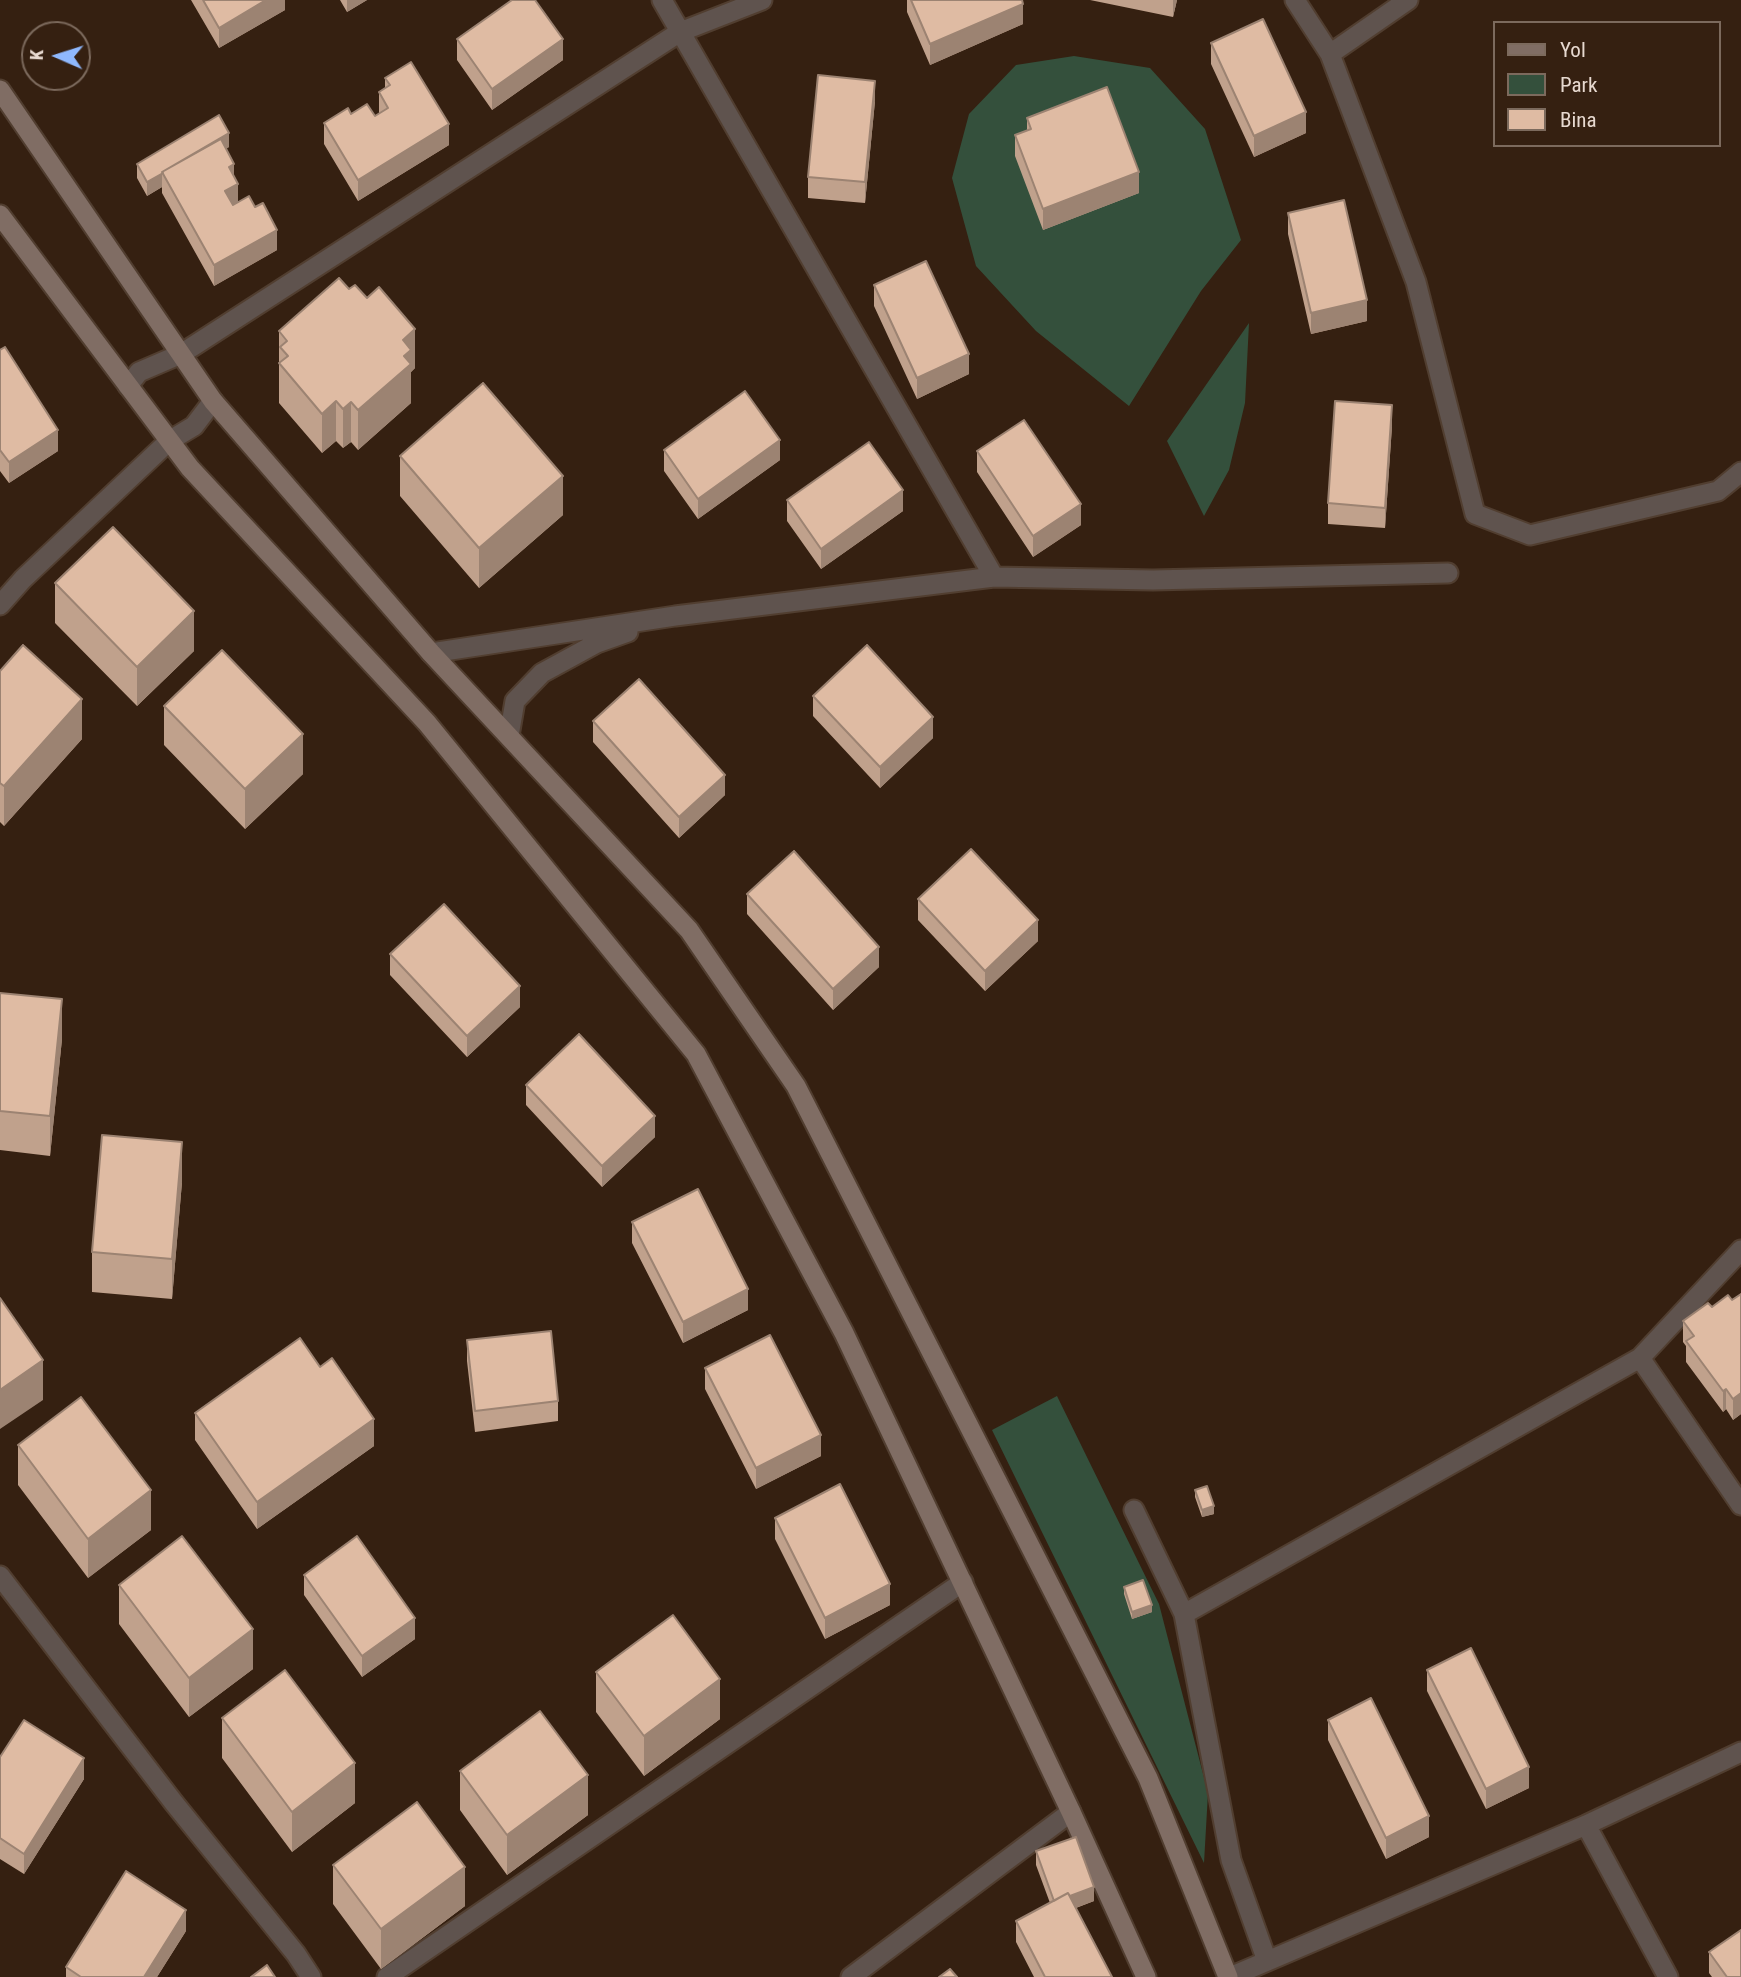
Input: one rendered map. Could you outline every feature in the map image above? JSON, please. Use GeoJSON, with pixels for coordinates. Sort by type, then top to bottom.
{"type":"FeatureCollection","features":[{"type":"Feature","properties":{"kind":"main road"},"geometry":{"type":"LineString","coordinates":[[0,90],[213,401],[430,653],[689,930],[796,1086],[1148,1778],[1229,1977]]}},
{"type":"Feature","properties":{"kind":"main road"},"geometry":{"type":"LineString","coordinates":[[0,215],[190,468],[427,723],[696,1054],[844,1333],[1071,1812],[1146,1977]]}},
{"type":"Feature","properties":{"kind":"street"},"geometry":{"type":"LineString","coordinates":[[662,0],[994,578]]}},
{"type":"Feature","properties":{"kind":"street"},"geometry":{"type":"LineString","coordinates":[[128,386],[139,372],[181,354],[680,32],[762,0]]}},
{"type":"Feature","properties":{"kind":"street"},"geometry":{"type":"LineString","coordinates":[[1295,0],[1330,54],[1416,282],[1475,514],[1530,535],[1718,491],[1741,472]]}},
{"type":"Feature","properties":{"kind":"street"},"geometry":{"type":"LineString","coordinates":[[1330,54],[1408,0]]}},
{"type":"Feature","properties":{"kind":"street"},"geometry":{"type":"LineString","coordinates":[[0,605],[23,579],[169,441],[194,426],[213,401]]}},
{"type":"Feature","properties":{"kind":"street"},"geometry":{"type":"LineString","coordinates":[[430,653],[676,616],[994,578],[1153,580],[1448,573]]}},
{"type":"Feature","properties":{"kind":"street"},"geometry":{"type":"LineString","coordinates":[[509,737],[515,701],[542,673],[597,643],[676,616]]}},
{"type":"Feature","properties":{"kind":"street"},"geometry":{"type":"LineString","coordinates":[[1184,1615],[1640,1358],[1741,1250]]}},
{"type":"Feature","properties":{"kind":"street"},"geometry":{"type":"LineString","coordinates":[[1640,1358],[1741,1505]]}},
{"type":"Feature","properties":{"kind":"street"},"geometry":{"type":"LineString","coordinates":[[1134,1510],[1184,1615],[1231,1860],[1267,1961]]}},
{"type":"Feature","properties":{"kind":"street"},"geometry":{"type":"LineString","coordinates":[[0,1576],[174,1803],[296,1954],[311,1977]]}},
{"type":"Feature","properties":{"kind":"street"},"geometry":{"type":"LineString","coordinates":[[387,1977],[963,1582]]}},
{"type":"Feature","properties":{"kind":"street"},"geometry":{"type":"LineString","coordinates":[[1229,1977],[1586,1825],[1741,1752]]}},
{"type":"Feature","properties":{"kind":"street"},"geometry":{"type":"LineString","coordinates":[[851,1977],[1071,1812]]}},
{"type":"Feature","properties":{"kind":"street"},"geometry":{"type":"LineString","coordinates":[[1586,1825],[1668,1977]]}},
{"type":"Feature","properties":{"kind":"green space"},"geometry":{"type":"Polygon","coordinates":[[[1074,56],[1150,68],[1205,129],[1241,240],[1201,291],[1129,406],[1036,331],[976,266],[952,178],[969,114],[1016,65],[1074,56]]]}},
{"type":"Feature","properties":{"kind":"green space"},"geometry":{"type":"Polygon","coordinates":[[[1249,323],[1245,403],[1229,470],[1204,516],[1167,441],[1249,323]]]}},
{"type":"Feature","properties":{"kind":"green space"},"geometry":{"type":"Polygon","coordinates":[[[1057,1396],[1159,1604],[1208,1793],[1204,1863],[992,1430],[1057,1396]]]}},
{"type":"Feature","properties":{"kind":"building"},"geometry":{"type":"Polygon","coordinates":[[[203,0],[266,0],[219,28],[203,0]]]}},
{"type":"Feature","properties":{"kind":"building"},"geometry":{"type":"Polygon","coordinates":[[[512,0],[535,0],[563,39],[492,89],[457,39],[512,0]]]}},
{"type":"Feature","properties":{"kind":"building"},"geometry":{"type":"Polygon","coordinates":[[[911,0],[1022,0],[1023,4],[930,44],[911,0]]]}},
{"type":"Feature","properties":{"kind":"building"},"geometry":{"type":"Polygon","coordinates":[[[1263,19],[1306,112],[1254,136],[1211,43],[1263,19]]]}},
{"type":"Feature","properties":{"kind":"building"},"geometry":{"type":"Polygon","coordinates":[[[411,62],[449,124],[358,180],[324,123],[348,108],[351,114],[367,104],[375,116],[388,108],[379,92],[390,85],[385,78],[411,62]]]}},
{"type":"Feature","properties":{"kind":"building"},"geometry":{"type":"Polygon","coordinates":[[[818,75],[875,81],[865,182],[808,177],[818,75]]]}},
{"type":"Feature","properties":{"kind":"building"},"geometry":{"type":"Polygon","coordinates":[[[1107,87],[1139,172],[1043,209],[1015,135],[1031,129],[1027,118],[1107,87]]]}},
{"type":"Feature","properties":{"kind":"building"},"geometry":{"type":"Polygon","coordinates":[[[219,115],[229,133],[147,182],[137,164],[219,115]]]}},
{"type":"Feature","properties":{"kind":"building"},"geometry":{"type":"Polygon","coordinates":[[[221,139],[234,164],[229,167],[238,184],[225,191],[233,205],[249,196],[255,207],[263,203],[277,230],[214,265],[162,172],[221,139]]]}},
{"type":"Feature","properties":{"kind":"building"},"geometry":{"type":"Polygon","coordinates":[[[1344,200],[1367,300],[1311,313],[1288,213],[1344,200]]]}},
{"type":"Feature","properties":{"kind":"building"},"geometry":{"type":"Polygon","coordinates":[[[926,261],[969,354],[917,378],[874,285],[926,261]]]}},
{"type":"Feature","properties":{"kind":"building"},"geometry":{"type":"Polygon","coordinates":[[[339,278],[349,289],[355,285],[367,298],[379,287],[415,329],[403,340],[411,350],[404,356],[411,364],[358,410],[351,402],[343,409],[336,401],[322,414],[279,363],[288,356],[280,347],[287,341],[279,331],[339,278]]]}},
{"type":"Feature","properties":{"kind":"building"},"geometry":{"type":"Polygon","coordinates":[[[5,347],[58,430],[9,462],[0,450],[0,350],[5,347]]]}},
{"type":"Feature","properties":{"kind":"building"},"geometry":{"type":"Polygon","coordinates":[[[483,383],[563,476],[479,548],[400,456],[483,383]]]}},
{"type":"Feature","properties":{"kind":"building"},"geometry":{"type":"Polygon","coordinates":[[[745,391],[780,440],[698,499],[664,450],[745,391]]]}},
{"type":"Feature","properties":{"kind":"building"},"geometry":{"type":"Polygon","coordinates":[[[1335,401],[1392,405],[1385,508],[1328,503],[1335,401]]]}},
{"type":"Feature","properties":{"kind":"building"},"geometry":{"type":"Polygon","coordinates":[[[1024,420],[1081,504],[1033,536],[977,451],[1024,420]]]}},
{"type":"Feature","properties":{"kind":"building"},"geometry":{"type":"Polygon","coordinates":[[[869,442],[903,490],[821,549],[787,500],[869,442]]]}},
{"type":"Feature","properties":{"kind":"building"},"geometry":{"type":"Polygon","coordinates":[[[113,527],[194,611],[137,667],[55,583],[113,527]]]}},
{"type":"Feature","properties":{"kind":"building"},"geometry":{"type":"Polygon","coordinates":[[[23,645],[82,699],[4,786],[0,783],[0,671],[23,645]]]}},
{"type":"Feature","properties":{"kind":"building"},"geometry":{"type":"Polygon","coordinates":[[[867,645],[933,717],[880,767],[813,696],[867,645]]]}},
{"type":"Feature","properties":{"kind":"building"},"geometry":{"type":"Polygon","coordinates":[[[222,650],[303,734],[245,789],[164,706],[222,650]]]}},
{"type":"Feature","properties":{"kind":"building"},"geometry":{"type":"Polygon","coordinates":[[[639,679],[725,775],[679,817],[593,721],[639,679]]]}},
{"type":"Feature","properties":{"kind":"building"},"geometry":{"type":"Polygon","coordinates":[[[971,849],[1038,920],[985,971],[918,899],[971,849]]]}},
{"type":"Feature","properties":{"kind":"building"},"geometry":{"type":"Polygon","coordinates":[[[794,851],[879,947],[833,989],[747,894],[794,851]]]}},
{"type":"Feature","properties":{"kind":"building"},"geometry":{"type":"Polygon","coordinates":[[[444,904],[520,986],[467,1036],[390,954],[444,904]]]}},
{"type":"Feature","properties":{"kind":"building"},"geometry":{"type":"Polygon","coordinates":[[[0,993],[62,999],[50,1116],[0,1111],[0,993]]]}},
{"type":"Feature","properties":{"kind":"building"},"geometry":{"type":"Polygon","coordinates":[[[579,1034],[655,1116],[602,1166],[526,1085],[579,1034]]]}},
{"type":"Feature","properties":{"kind":"building"},"geometry":{"type":"Polygon","coordinates":[[[102,1135],[182,1142],[172,1259],[92,1252],[102,1135]]]}},
{"type":"Feature","properties":{"kind":"building"},"geometry":{"type":"Polygon","coordinates":[[[698,1189],[748,1289],[683,1322],[632,1222],[698,1189]]]}},
{"type":"Feature","properties":{"kind":"building"},"geometry":{"type":"Polygon","coordinates":[[[1741,1294],[1741,1393],[1733,1399],[1726,1389],[1723,1391],[1686,1341],[1694,1336],[1683,1321],[1708,1303],[1712,1307],[1728,1295],[1732,1300],[1741,1294]]]}},
{"type":"Feature","properties":{"kind":"building"},"geometry":{"type":"Polygon","coordinates":[[[0,1298],[43,1360],[0,1390],[0,1298]]]}},
{"type":"Feature","properties":{"kind":"building"},"geometry":{"type":"Polygon","coordinates":[[[551,1331],[558,1401],[475,1411],[467,1340],[551,1331]]]}},
{"type":"Feature","properties":{"kind":"building"},"geometry":{"type":"Polygon","coordinates":[[[770,1335],[821,1435],[756,1468],[705,1368],[770,1335]]]}},
{"type":"Feature","properties":{"kind":"building"},"geometry":{"type":"Polygon","coordinates":[[[300,1338],[320,1367],[332,1358],[374,1419],[257,1502],[195,1413],[300,1338]]]}},
{"type":"Feature","properties":{"kind":"building"},"geometry":{"type":"Polygon","coordinates":[[[81,1397],[151,1490],[88,1539],[18,1445],[81,1397]]]}},
{"type":"Feature","properties":{"kind":"building"},"geometry":{"type":"Polygon","coordinates":[[[840,1484],[890,1584],[825,1618],[775,1518],[840,1484]]]}},
{"type":"Feature","properties":{"kind":"building"},"geometry":{"type":"Polygon","coordinates":[[[1207,1486],[1214,1506],[1202,1510],[1195,1490],[1207,1486]]]}},
{"type":"Feature","properties":{"kind":"building"},"geometry":{"type":"Polygon","coordinates":[[[182,1536],[253,1629],[189,1678],[119,1585],[182,1536]]]}},
{"type":"Feature","properties":{"kind":"building"},"geometry":{"type":"Polygon","coordinates":[[[357,1536],[415,1618],[362,1656],[304,1575],[357,1536]]]}},
{"type":"Feature","properties":{"kind":"building"},"geometry":{"type":"Polygon","coordinates":[[[1143,1580],[1152,1605],[1132,1612],[1124,1587],[1143,1580]]]}},
{"type":"Feature","properties":{"kind":"building"},"geometry":{"type":"Polygon","coordinates":[[[673,1615],[720,1679],[644,1736],[596,1672],[673,1615]]]}},
{"type":"Feature","properties":{"kind":"building"},"geometry":{"type":"Polygon","coordinates":[[[1471,1648],[1529,1767],[1486,1789],[1427,1670],[1471,1648]]]}},
{"type":"Feature","properties":{"kind":"building"},"geometry":{"type":"Polygon","coordinates":[[[285,1670],[355,1763],[292,1812],[222,1718],[285,1670]]]}},
{"type":"Feature","properties":{"kind":"building"},"geometry":{"type":"Polygon","coordinates":[[[1371,1698],[1429,1816],[1386,1838],[1328,1720],[1371,1698]]]}},
{"type":"Feature","properties":{"kind":"building"},"geometry":{"type":"Polygon","coordinates":[[[540,1711],[588,1775],[507,1835],[460,1771],[540,1711]]]}},
{"type":"Feature","properties":{"kind":"building"},"geometry":{"type":"Polygon","coordinates":[[[24,1720],[84,1758],[24,1854],[0,1838],[0,1757],[24,1720]]]}},
{"type":"Feature","properties":{"kind":"building"},"geometry":{"type":"Polygon","coordinates":[[[417,1802],[465,1867],[381,1929],[333,1865],[417,1802]]]}},
{"type":"Feature","properties":{"kind":"building"},"geometry":{"type":"Polygon","coordinates":[[[1076,1837],[1094,1887],[1070,1896],[1068,1893],[1054,1901],[1036,1851],[1076,1837]]]}},
{"type":"Feature","properties":{"kind":"building"},"geometry":{"type":"Polygon","coordinates":[[[126,1871],[186,1910],[144,1977],[81,1977],[66,1967],[126,1871]]]}},
{"type":"Feature","properties":{"kind":"building"},"geometry":{"type":"Polygon","coordinates":[[[1068,1893],[1112,1977],[1045,1977],[1016,1921],[1068,1893]]]}},
{"type":"Feature","properties":{"kind":"building"},"geometry":{"type":"Polygon","coordinates":[[[1741,1930],[1741,1977],[1727,1977],[1709,1952],[1741,1930]]]}},
{"type":"Feature","properties":{"kind":"building"},"geometry":{"type":"Polygon","coordinates":[[[267,1965],[275,1977],[251,1977],[267,1965]]]}},
{"type":"Feature","properties":{"kind":"building"},"geometry":{"type":"Polygon","coordinates":[[[950,1969],[957,1977],[939,1977],[950,1969]]]}}]}
